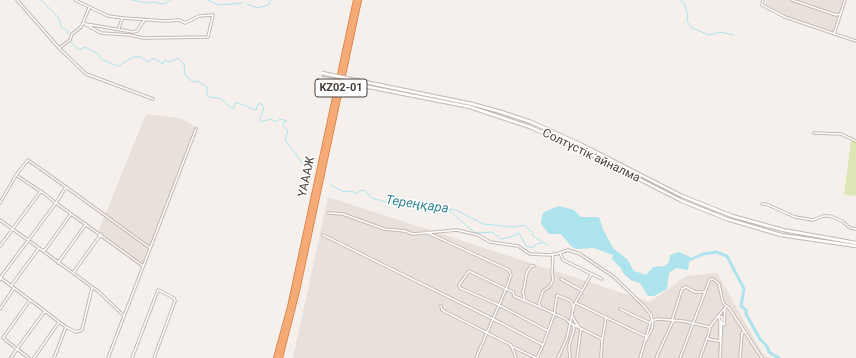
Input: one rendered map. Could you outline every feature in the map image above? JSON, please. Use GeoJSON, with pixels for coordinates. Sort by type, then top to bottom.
{"type":"FeatureCollection","features":[{"type":"Feature","properties":{"kind":"highway","name":"ҮАААЖ"},"geometry":{"type":"LineString","coordinates":[[320,175],[356,0]]}},
{"type":"Feature","properties":{"kind":"highway","name":"ҮАААЖ"},"geometry":{"type":"LineString","coordinates":[[276,358],[290,307],[359,0]]}},
{"type":"Feature","properties":{"kind":"highway","name":"ҮАААЖ"},"geometry":{"type":"LineString","coordinates":[[280,358],[297,291],[317,186]]}},
{"type":"Feature","properties":{"kind":"street"},"geometry":{"type":"LineString","coordinates":[[17,0],[59,48],[93,77],[153,98]]}},
{"type":"Feature","properties":{"kind":"street"},"geometry":{"type":"LineString","coordinates":[[75,0],[108,16],[122,18],[166,21],[178,20],[185,23],[199,16],[213,15],[208,36],[144,38],[129,35],[101,33],[84,23]]}},
{"type":"Feature","properties":{"kind":"street"},"geometry":{"type":"LineString","coordinates":[[763,0],[762,5],[785,17],[856,41]]}},
{"type":"Feature","properties":{"kind":"street"},"geometry":{"type":"LineString","coordinates":[[792,0],[836,15],[840,14]]}},
{"type":"Feature","properties":{"kind":"street"},"geometry":{"type":"LineString","coordinates":[[834,34],[845,0]]}},
{"type":"Feature","properties":{"kind":"street"},"geometry":{"type":"LineString","coordinates":[[59,48],[70,40],[72,34],[84,23],[89,8]]}},
{"type":"Feature","properties":{"kind":"street"},"geometry":{"type":"LineString","coordinates":[[119,28],[122,18]]}},
{"type":"Feature","properties":{"kind":"street"},"geometry":{"type":"LineString","coordinates":[[84,23],[137,31],[145,20]]}},
{"type":"Feature","properties":{"kind":"street","name":"Солтүстік айналма"},"geometry":{"type":"LineString","coordinates":[[322,73],[472,104],[532,122],[582,145],[682,196],[732,216],[783,230],[856,243]]}},
{"type":"Feature","properties":{"kind":"street","name":"Солтүстік айналма"},"geometry":{"type":"LineString","coordinates":[[322,78],[470,107],[530,127],[586,151],[682,201],[727,219],[782,235],[856,246]]}},
{"type":"Feature","properties":{"kind":"street"},"geometry":{"type":"LineString","coordinates":[[369,87],[370,83]]}},
{"type":"Feature","properties":{"kind":"street"},"geometry":{"type":"LineString","coordinates":[[108,358],[196,129]]}},
{"type":"Feature","properties":{"kind":"street"},"geometry":{"type":"LineString","coordinates":[[814,133],[841,134],[856,141]]}},
{"type":"Feature","properties":{"kind":"street"},"geometry":{"type":"LineString","coordinates":[[0,203],[16,174],[28,160],[150,248]]}},
{"type":"Feature","properties":{"kind":"street"},"geometry":{"type":"LineString","coordinates":[[16,174],[143,266]]}},
{"type":"Feature","properties":{"kind":"street"},"geometry":{"type":"LineString","coordinates":[[66,187],[56,203],[0,278],[66,327],[76,332],[82,330],[92,288]]}},
{"type":"Feature","properties":{"kind":"street"},"geometry":{"type":"LineString","coordinates":[[0,246],[41,191]]}},
{"type":"Feature","properties":{"kind":"street"},"geometry":{"type":"LineString","coordinates":[[762,204],[766,204],[795,217],[813,220],[823,216],[830,216],[842,221],[850,228],[856,229]]}},
{"type":"Feature","properties":{"kind":"street"},"geometry":{"type":"LineString","coordinates":[[329,213],[343,214],[384,229],[405,231],[412,234],[457,230],[478,235],[490,242],[518,246],[530,254],[553,254],[568,250],[580,254],[614,277],[651,315],[652,320],[645,336],[645,343]]}},
{"type":"Feature","properties":{"kind":"street"},"geometry":{"type":"LineString","coordinates":[[42,250],[71,214]]}},
{"type":"Feature","properties":{"kind":"street"},"geometry":{"type":"LineString","coordinates":[[0,220],[73,273],[124,316]]}},
{"type":"Feature","properties":{"kind":"street"},"geometry":{"type":"LineString","coordinates":[[58,263],[86,224]]}},
{"type":"Feature","properties":{"kind":"street"},"geometry":{"type":"LineString","coordinates":[[426,232],[509,270],[511,275],[476,358]]}},
{"type":"Feature","properties":{"kind":"street"},"geometry":{"type":"LineString","coordinates":[[73,273],[100,234]]}},
{"type":"Feature","properties":{"kind":"street"},"geometry":{"type":"LineString","coordinates":[[323,235],[543,345]]}},
{"type":"Feature","properties":{"kind":"street"},"geometry":{"type":"LineString","coordinates":[[11,286],[39,248]]}},
{"type":"Feature","properties":{"kind":"street"},"geometry":{"type":"LineString","coordinates":[[560,253],[563,260],[602,279]]}},
{"type":"Feature","properties":{"kind":"street"},"geometry":{"type":"LineString","coordinates":[[540,307],[539,303],[543,291],[550,286],[553,280],[553,254]]}},
{"type":"Feature","properties":{"kind":"street"},"geometry":{"type":"LineString","coordinates":[[525,301],[523,293],[527,272],[531,266],[534,266]]}},
{"type":"Feature","properties":{"kind":"street"},"geometry":{"type":"LineString","coordinates":[[548,331],[499,306],[471,294],[459,285],[468,271],[513,292],[514,296],[566,319],[572,324],[602,339]]}},
{"type":"Feature","properties":{"kind":"street"},"geometry":{"type":"LineString","coordinates":[[570,358],[569,346],[574,329],[572,324],[573,311],[581,290],[591,274]]}},
{"type":"Feature","properties":{"kind":"street"},"geometry":{"type":"LineString","coordinates":[[561,279],[581,290]]}},
{"type":"Feature","properties":{"kind":"street"},"geometry":{"type":"LineString","coordinates":[[680,358],[694,325],[710,279],[716,280],[719,284],[721,298],[725,307],[762,358]]}},
{"type":"Feature","properties":{"kind":"street"},"geometry":{"type":"LineString","coordinates":[[0,309],[14,288]]}},
{"type":"Feature","properties":{"kind":"street"},"geometry":{"type":"LineString","coordinates":[[672,320],[682,289],[686,288],[696,292],[705,292]]}},
{"type":"Feature","properties":{"kind":"street"},"geometry":{"type":"LineString","coordinates":[[132,358],[158,290],[174,298],[175,301],[154,358]]}},
{"type":"Feature","properties":{"kind":"street"},"geometry":{"type":"LineString","coordinates":[[442,306],[442,310],[537,358],[554,315],[557,294],[571,300],[573,311]]}},
{"type":"Feature","properties":{"kind":"street"},"geometry":{"type":"LineString","coordinates":[[2,338],[30,300]]}},
{"type":"Feature","properties":{"kind":"street"},"geometry":{"type":"LineString","coordinates":[[576,303],[645,336]]}},
{"type":"Feature","properties":{"kind":"street"},"geometry":{"type":"LineString","coordinates":[[700,358],[708,339],[709,328],[725,307]]}},
{"type":"Feature","properties":{"kind":"street"},"geometry":{"type":"LineString","coordinates":[[721,322],[724,325],[725,307]]}},
{"type":"Feature","properties":{"kind":"street"},"geometry":{"type":"LineString","coordinates":[[620,309],[650,323]]}},
{"type":"Feature","properties":{"kind":"street"},"geometry":{"type":"LineString","coordinates":[[11,358],[45,311]]}},
{"type":"Feature","properties":{"kind":"street"},"geometry":{"type":"LineString","coordinates":[[572,316],[574,323],[581,328]]}},
{"type":"Feature","properties":{"kind":"street"},"geometry":{"type":"LineString","coordinates":[[718,316],[722,317],[720,358]]}},
{"type":"Feature","properties":{"kind":"street"},"geometry":{"type":"LineString","coordinates":[[601,358],[602,339],[606,318]]}},
{"type":"Feature","properties":{"kind":"street"},"geometry":{"type":"LineString","coordinates":[[650,323],[653,320],[675,320],[709,328]]}},
{"type":"Feature","properties":{"kind":"street"},"geometry":{"type":"LineString","coordinates":[[640,358],[652,329],[653,320]]}},
{"type":"Feature","properties":{"kind":"street"},"geometry":{"type":"LineString","coordinates":[[656,358],[672,323],[675,320]]}},
{"type":"Feature","properties":{"kind":"street"},"geometry":{"type":"LineString","coordinates":[[34,358],[59,322]]}},
{"type":"Feature","properties":{"kind":"street"},"geometry":{"type":"LineString","coordinates":[[558,358],[572,324]]}},
{"type":"Feature","properties":{"kind":"street"},"geometry":{"type":"LineString","coordinates":[[54,358],[66,327]]}},
{"type":"Feature","properties":{"kind":"street"},"geometry":{"type":"LineString","coordinates":[[577,358],[581,328]]}},
{"type":"Feature","properties":{"kind":"street"},"geometry":{"type":"LineString","coordinates":[[740,358],[742,333],[744,332]]}},
{"type":"Feature","properties":{"kind":"street"},"geometry":{"type":"LineString","coordinates":[[0,336],[29,358]]}},
{"type":"Feature","properties":{"kind":"street"},"geometry":{"type":"LineString","coordinates":[[708,339],[720,341]]}},
{"type":"Feature","properties":{"kind":"street"},"geometry":{"type":"LineString","coordinates":[[511,346],[516,358]]}},
{"type":"Feature","properties":{"kind":"shaded area"},"geometry":{"type":"Polygon","coordinates":[[[767,0],[845,0],[834,34],[785,17],[765,6],[767,0]]]}},
{"type":"Feature","properties":{"kind":"shaded area"},"geometry":{"type":"Polygon","coordinates":[[[146,114],[180,118],[198,128],[144,269],[97,235],[146,114]]]}},
{"type":"Feature","properties":{"kind":"shaded area"},"geometry":{"type":"Polygon","coordinates":[[[328,197],[650,302],[686,276],[717,273],[764,356],[772,358],[293,358],[328,197]]]}},
{"type":"Feature","properties":{"kind":"green space"},"geometry":{"type":"Polygon","coordinates":[[[851,141],[856,142],[856,196],[844,195],[851,141]]]}},
{"type":"Feature","properties":{"kind":"water"},"geometry":{"type":"Polygon","coordinates":[[[559,206],[574,210],[581,217],[599,217],[603,229],[613,248],[627,259],[634,271],[646,275],[653,267],[665,266],[669,262],[670,255],[679,252],[690,257],[688,270],[676,268],[669,273],[667,289],[654,296],[648,296],[640,283],[631,280],[624,274],[621,268],[612,259],[613,255],[594,248],[576,249],[572,247],[561,234],[549,234],[541,224],[542,216],[544,212],[559,206]]]}},
{"type":"Feature","properties":{"kind":"waterway","name":"Тереңқара"},"geometry":{"type":"LineString","coordinates":[[41,0],[59,18],[61,27],[68,31],[68,34]]}},
{"type":"Feature","properties":{"kind":"waterway"},"geometry":{"type":"LineString","coordinates":[[132,0],[146,3],[152,2],[164,4],[171,0]]}},
{"type":"Feature","properties":{"kind":"waterway"},"geometry":{"type":"LineString","coordinates":[[208,0],[219,5],[243,3]]}},
{"type":"Feature","properties":{"kind":"waterway"},"geometry":{"type":"LineString","coordinates":[[247,4],[258,8],[268,5],[271,0]]}},
{"type":"Feature","properties":{"kind":"waterway"},"geometry":{"type":"LineString","coordinates":[[679,0],[684,3],[688,15],[687,21],[692,28],[709,35],[721,32],[734,35]]}},
{"type":"Feature","properties":{"kind":"waterway","name":"Тереңқара"},"geometry":{"type":"LineString","coordinates":[[69,41],[79,50],[85,47],[98,54],[102,60],[118,66],[133,57],[141,57],[147,62],[154,58],[163,64],[164,60],[169,62],[178,58],[184,64],[185,75],[193,82],[198,81],[208,88],[206,94],[209,97],[220,98],[231,108],[234,108],[235,102],[256,110],[258,104],[262,104],[264,108],[260,119],[261,122],[270,119],[276,122],[280,119],[287,121],[283,123],[283,126],[288,130],[285,140],[312,176]]}},
{"type":"Feature","properties":{"kind":"waterway","name":"Тереңқара"},"geometry":{"type":"LineString","coordinates":[[331,185],[344,192],[351,191],[358,194],[359,191],[364,190],[372,198],[400,206],[456,210],[483,224],[513,227],[524,225],[532,232],[533,236],[548,245]]}},
{"type":"Feature","properties":{"kind":"waterway"},"geometry":{"type":"LineString","coordinates":[[447,209],[474,232],[492,232],[501,239],[511,237],[519,233],[526,246],[533,248],[536,244],[543,243]]}},
{"type":"Feature","properties":{"kind":"waterway","name":"Тереңқара"},"geometry":{"type":"LineString","coordinates":[[687,261],[703,254],[716,252],[727,256],[744,289],[741,306],[746,310],[746,314],[770,353],[779,358]]}}]}
